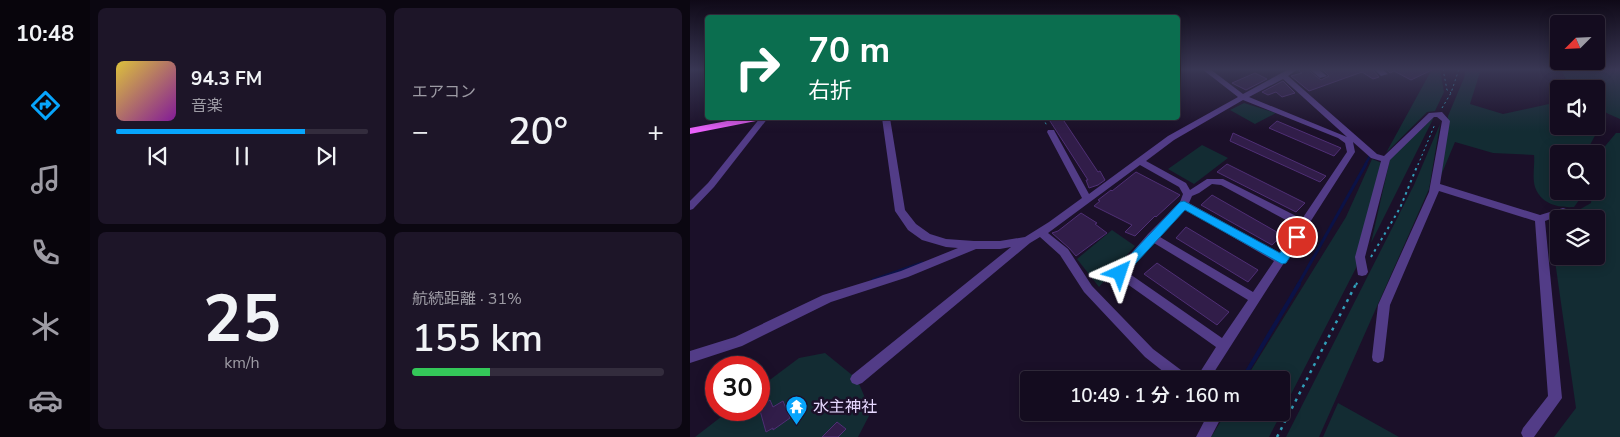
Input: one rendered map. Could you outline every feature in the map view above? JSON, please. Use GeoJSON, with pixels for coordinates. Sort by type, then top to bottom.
{"type":"FeatureCollection","features":[{"type":"Feature","properties":{"kind":"main road"},"geometry":{"type":"LineString","coordinates":[[690,131],[734,120]]}},
{"type":"Feature","properties":{"kind":"street"},"geometry":{"type":"LineString","coordinates":[[1208,371],[1351,152],[1349,142],[1341,136],[1242,97],[1232,89]]}},
{"type":"Feature","properties":{"kind":"street"},"geometry":{"type":"LineString","coordinates":[[857,379],[1028,240],[1088,200],[1171,138],[1257,89]]}},
{"type":"Feature","properties":{"kind":"street"},"geometry":{"type":"LineString","coordinates":[[1299,89],[1374,156],[1386,159]]}},
{"type":"Feature","properties":{"kind":"street"},"geometry":{"type":"LineString","coordinates":[[1362,272],[1360,257],[1386,159],[1432,115],[1439,114],[1446,121],[1435,186],[1384,305],[1378,357]]}},
{"type":"Feature","properties":{"kind":"street"},"geometry":{"type":"LineString","coordinates":[[690,207],[711,185],[762,120]]}},
{"type":"Feature","properties":{"kind":"street"},"geometry":{"type":"LineString","coordinates":[[886,120],[900,211],[912,227],[926,237],[946,243],[974,246],[1000,245],[1028,240]]}},
{"type":"Feature","properties":{"kind":"street"},"geometry":{"type":"LineString","coordinates":[[1051,132],[1088,200]]}},
{"type":"Feature","properties":{"kind":"street"},"geometry":{"type":"LineString","coordinates":[[1141,162],[1182,185],[1186,199],[1282,260]]}},
{"type":"Feature","properties":{"kind":"street"},"geometry":{"type":"LineString","coordinates":[[1224,346],[1120,273],[1186,199],[1210,181],[1223,182],[1304,225]]}},
{"type":"Feature","properties":{"kind":"street"},"geometry":{"type":"LineString","coordinates":[[1435,186],[1540,219],[1550,216]]}},
{"type":"Feature","properties":{"kind":"street"},"geometry":{"type":"LineString","coordinates":[[1528,433],[1555,398],[1540,219]]}},
{"type":"Feature","properties":{"kind":"street"},"geometry":{"type":"LineString","coordinates":[[1041,232],[1064,252],[1088,289],[1102,304],[1149,352],[1173,371]]}},
{"type":"Feature","properties":{"kind":"street"},"geometry":{"type":"LineString","coordinates":[[1152,237],[1255,299]]}},
{"type":"Feature","properties":{"kind":"street"},"geometry":{"type":"LineString","coordinates":[[690,357],[738,342],[828,298],[904,274],[974,246]]}},
{"type":"Feature","properties":{"kind":"street"},"geometry":{"type":"LineString","coordinates":[[1202,437],[1212,421]]}},
{"type":"Feature","properties":{"kind":"path"},"geometry":{"type":"LineString","coordinates":[[1447,89],[1451,93]]}},
{"type":"Feature","properties":{"kind":"shaded area"},"geometry":{"type":"Polygon","coordinates":[[[1421,89],[1444,89],[1435,111],[1427,112],[1386,153],[1421,89]]]}},
{"type":"Feature","properties":{"kind":"shaded area"},"geometry":{"type":"Polygon","coordinates":[[[1459,89],[1475,89],[1470,104],[1503,114],[1549,104],[1550,99],[1550,135],[1595,135],[1590,145],[1550,145],[1550,200],[1579,200],[1574,207],[1556,206],[1541,197],[1535,187],[1534,155],[1493,153],[1455,142],[1437,185],[1448,116],[1459,89]]]}},
{"type":"Feature","properties":{"kind":"shaded area"},"geometry":{"type":"Polygon","coordinates":[[[1605,89],[1620,89],[1620,119],[1605,112],[1605,89]]]}},
{"type":"Feature","properties":{"kind":"shaded area"},"geometry":{"type":"Polygon","coordinates":[[[1244,103],[1276,113],[1255,124],[1230,110],[1244,103]]]}},
{"type":"Feature","properties":{"kind":"shaded area"},"geometry":{"type":"Polygon","coordinates":[[[1433,119],[1371,243],[1390,159],[1433,119]]]}},
{"type":"Feature","properties":{"kind":"shaded area"},"geometry":{"type":"Polygon","coordinates":[[[1440,124],[1429,189],[1319,437],[1286,437],[1414,185],[1440,124]]]}},
{"type":"Feature","properties":{"kind":"shaded area"},"geometry":{"type":"Polygon","coordinates":[[[1616,133],[1620,133],[1620,437],[1554,437],[1576,408],[1556,265],[1605,265],[1605,210],[1579,210],[1591,203],[1591,200],[1605,200],[1605,146],[1616,133]]]}},
{"type":"Feature","properties":{"kind":"shaded area"},"geometry":{"type":"Polygon","coordinates":[[[1202,145],[1228,158],[1194,184],[1168,169],[1202,145]]]}},
{"type":"Feature","properties":{"kind":"shaded area"},"geometry":{"type":"Polygon","coordinates":[[[1372,159],[1382,163],[1356,268],[1290,396],[1290,371],[1251,371],[1346,217],[1372,159]]]}},
{"type":"Feature","properties":{"kind":"shaded area"},"geometry":{"type":"Polygon","coordinates":[[[1112,230],[1135,246],[1099,287],[1077,259],[1112,230]]]}},
{"type":"Feature","properties":{"kind":"shaded area"},"geometry":{"type":"Polygon","coordinates":[[[825,353],[857,379],[871,412],[858,437],[695,437],[716,421],[770,421],[770,380],[799,358],[825,353]]]}},
{"type":"Feature","properties":{"kind":"shaded area"},"geometry":{"type":"Polygon","coordinates":[[[1338,403],[1399,437],[1323,437],[1338,403]]]}},
{"type":"Feature","properties":{"kind":"shaded area"},"geometry":{"type":"Polygon","coordinates":[[[1221,421],[1277,421],[1269,437],[1211,437],[1221,421]]]}},
{"type":"Feature","properties":{"kind":"building"},"geometry":{"type":"Polygon","coordinates":[[[1267,89],[1291,89],[1295,93],[1282,97],[1276,92],[1268,95],[1262,92],[1267,89]]]}},
{"type":"Feature","properties":{"kind":"building"},"geometry":{"type":"Polygon","coordinates":[[[1049,120],[1063,120],[1105,180],[1089,188],[1086,180],[1088,180],[1049,120]]]}},
{"type":"Feature","properties":{"kind":"building"},"geometry":{"type":"Polygon","coordinates":[[[1277,121],[1341,148],[1334,156],[1269,128],[1277,121]]]}},
{"type":"Feature","properties":{"kind":"building"},"geometry":{"type":"Polygon","coordinates":[[[1233,133],[1326,176],[1320,182],[1230,141],[1233,133]]]}},
{"type":"Feature","properties":{"kind":"building"},"geometry":{"type":"Polygon","coordinates":[[[1227,164],[1305,203],[1296,212],[1217,172],[1227,164]]]}},
{"type":"Feature","properties":{"kind":"building"},"geometry":{"type":"Polygon","coordinates":[[[1136,172],[1180,195],[1135,236],[1125,232],[1132,225],[1094,206],[1100,201],[1098,200],[1136,172]]]}},
{"type":"Feature","properties":{"kind":"building"},"geometry":{"type":"Polygon","coordinates":[[[1212,195],[1282,235],[1272,245],[1201,205],[1212,195]]]}},
{"type":"Feature","properties":{"kind":"building"},"geometry":{"type":"Polygon","coordinates":[[[1081,213],[1097,223],[1095,224],[1107,233],[1076,256],[1052,233],[1058,231],[1081,213]]]}},
{"type":"Feature","properties":{"kind":"building"},"geometry":{"type":"Polygon","coordinates":[[[1186,227],[1258,270],[1248,282],[1176,238],[1186,227]]]}},
{"type":"Feature","properties":{"kind":"building"},"geometry":{"type":"Polygon","coordinates":[[[1157,263],[1229,312],[1217,325],[1144,274],[1157,263]]]}},
{"type":"Feature","properties":{"kind":"building"},"geometry":{"type":"Polygon","coordinates":[[[770,400],[773,407],[783,401],[790,418],[773,430],[773,428],[766,432],[763,421],[770,421],[770,400]]]}},
{"type":"Feature","properties":{"kind":"building"},"geometry":{"type":"Polygon","coordinates":[[[837,422],[846,429],[838,437],[822,437],[837,422]]]}},
{"type":"Feature","properties":{"kind":"waterway"},"geometry":{"type":"LineString","coordinates":[[1365,165],[1370,156]]}},
{"type":"Feature","properties":{"kind":"waterway"},"geometry":{"type":"LineString","coordinates":[[1298,285],[1366,164]]}},
{"type":"Feature","properties":{"kind":"waterway"},"geometry":{"type":"LineString","coordinates":[[873,280],[922,263]]}},
{"type":"Feature","properties":{"kind":"waterway"},"geometry":{"type":"LineString","coordinates":[[1247,371],[1299,284]]}},
{"type":"Feature","properties":{"kind":"place","name":"水主神社"},"geometry":{"type":"Point","coordinates":[797,425]}},
{"type":"Feature","properties":{"kind":"route"},"geometry":{"type":"LineString","coordinates":[[1120,273],[1184,204],[1282,260],[1297,237]]}}]}
